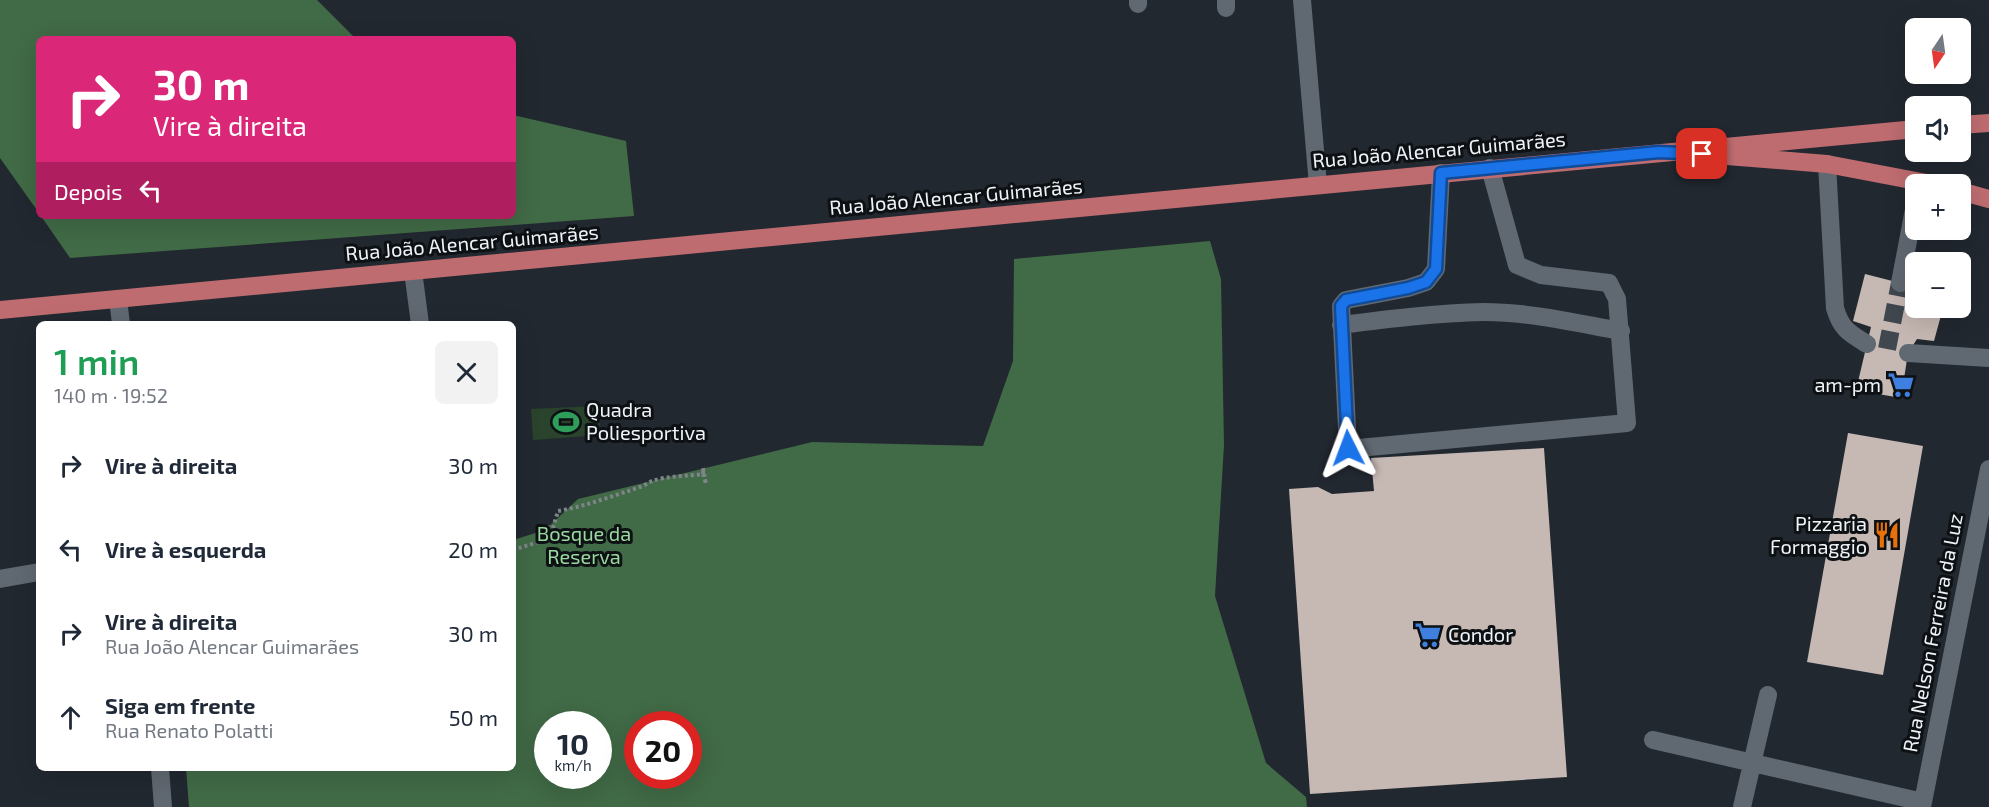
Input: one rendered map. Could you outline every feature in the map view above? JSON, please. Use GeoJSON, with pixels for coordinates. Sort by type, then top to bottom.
{"type":"FeatureCollection","features":[{"type":"Feature","properties":{"kind":"main road"},"geometry":{"type":"LineString","coordinates":[[1971,124],[1989,123]]}},
{"type":"Feature","properties":{"kind":"main road","name":"Rua João Alencar Guimarães"},"geometry":{"type":"LineString","coordinates":[[0,310],[1905,130]]}},
{"type":"Feature","properties":{"kind":"main road"},"geometry":{"type":"LineString","coordinates":[[1659,152],[1827,164],[1905,183]]}},
{"type":"Feature","properties":{"kind":"main road"},"geometry":{"type":"LineString","coordinates":[[1971,194],[1989,200]]}},
{"type":"Feature","properties":{"kind":"street"},"geometry":{"type":"LineString","coordinates":[[1302,0],[1318,184]]}},
{"type":"Feature","properties":{"kind":"street"},"geometry":{"type":"LineString","coordinates":[[1827,164],[1835,308],[1839,322],[1846,331],[1867,344]]}},
{"type":"Feature","properties":{"kind":"street"},"geometry":{"type":"LineString","coordinates":[[1441,173],[1436,269],[1426,282],[1408,288],[1346,300],[1341,306],[1348,448],[1627,423],[1617,299],[1609,283],[1541,275],[1517,265],[1490,168]]}},
{"type":"Feature","properties":{"kind":"street"},"geometry":{"type":"LineString","coordinates":[[1900,283],[1909,240]]}},
{"type":"Feature","properties":{"kind":"street"},"geometry":{"type":"LineString","coordinates":[[413,271],[420,321]]}},
{"type":"Feature","properties":{"kind":"street"},"geometry":{"type":"LineString","coordinates":[[118,298],[120,321]]}},
{"type":"Feature","properties":{"kind":"street"},"geometry":{"type":"LineString","coordinates":[[1341,325],[1406,317],[1485,312],[1546,317],[1621,331]]}},
{"type":"Feature","properties":{"kind":"street"},"geometry":{"type":"LineString","coordinates":[[1908,353],[1989,358]]}},
{"type":"Feature","properties":{"kind":"street","name":"Rua Nelson Ferreira da Luz"},"geometry":{"type":"LineString","coordinates":[[1922,805],[1989,469]]}},
{"type":"Feature","properties":{"kind":"street"},"geometry":{"type":"LineString","coordinates":[[1972,556],[1989,563]]}},
{"type":"Feature","properties":{"kind":"street"},"geometry":{"type":"LineString","coordinates":[[0,579],[36,573]]}},
{"type":"Feature","properties":{"kind":"street"},"geometry":{"type":"LineString","coordinates":[[1742,807],[1768,695]]}},
{"type":"Feature","properties":{"kind":"street"},"geometry":{"type":"LineString","coordinates":[[1653,740],[1922,805]]}},
{"type":"Feature","properties":{"kind":"street"},"geometry":{"type":"LineString","coordinates":[[160,771],[163,807]]}},
{"type":"Feature","properties":{"kind":"path"},"geometry":{"type":"LineString","coordinates":[[516,549],[557,536],[553,528],[558,511],[584,506],[642,487],[652,481],[703,474]]}},
{"type":"Feature","properties":{"kind":"path"},"geometry":{"type":"LineString","coordinates":[[542,526],[553,528]]}},
{"type":"Feature","properties":{"kind":"green space"},"geometry":{"type":"Polygon","coordinates":[[[0,0],[317,0],[353,36],[36,36],[36,209],[0,158],[0,0]]]}},
{"type":"Feature","properties":{"kind":"green space"},"geometry":{"type":"Polygon","coordinates":[[[516,116],[626,141],[634,216],[70,258],[43,219],[516,219],[516,116]]]}},
{"type":"Feature","properties":{"kind":"green space","name":"Bosque da Reserva"},"geometry":{"type":"Polygon","coordinates":[[[1210,241],[1221,279],[1224,445],[1215,596],[1266,763],[1306,797],[1307,807],[189,807],[186,771],[516,771],[516,539],[545,530],[578,499],[812,442],[983,446],[1013,361],[1014,259],[1210,241]]]}},
{"type":"Feature","properties":{"kind":"green space","name":"Quadra Poliesportiva"},"geometry":{"type":"Polygon","coordinates":[[[597,406],[601,435],[533,440],[531,409],[597,406]]]}},
{"type":"Feature","properties":{"kind":"building"},"geometry":{"type":"Polygon","coordinates":[[[1865,274],[1905,284],[1905,318],[1940,318],[1934,341],[1917,339],[1908,353],[1901,398],[1856,390],[1871,327],[1853,321],[1865,274]]]}},
{"type":"Feature","properties":{"kind":"building"},"geometry":{"type":"Polygon","coordinates":[[[1848,433],[1923,446],[1883,675],[1807,662],[1848,433]]]}},
{"type":"Feature","properties":{"kind":"building","name":"Condor"},"geometry":{"type":"Polygon","coordinates":[[[1544,448],[1567,777],[1310,794],[1289,489],[1318,487],[1332,494],[1374,491],[1371,458],[1544,448]]]}},
{"type":"Feature","properties":{"kind":"tunnel"},"geometry":{"type":"LineString","coordinates":[[1887,349],[1900,283]]}},
{"type":"Feature","properties":{"kind":"place","name":"am-pm"},"geometry":{"type":"Point","coordinates":[1901,385]}},
{"type":"Feature","properties":{"kind":"place","name":"Quadra Poliesportiva"},"geometry":{"type":"Point","coordinates":[566,422]}},
{"type":"Feature","properties":{"kind":"place","name":"Pizzaria Formaggio"},"geometry":{"type":"Point","coordinates":[1887,535]}},
{"type":"Feature","properties":{"kind":"place","name":"Condor"},"geometry":{"type":"Point","coordinates":[1428,635]}},
{"type":"Feature","properties":{"kind":"route"},"geometry":{"type":"LineString","coordinates":[[1348,448],[1341,306],[1346,300],[1408,288],[1426,282],[1436,269],[1441,173],[1659,152],[1702,154]]}}]}
